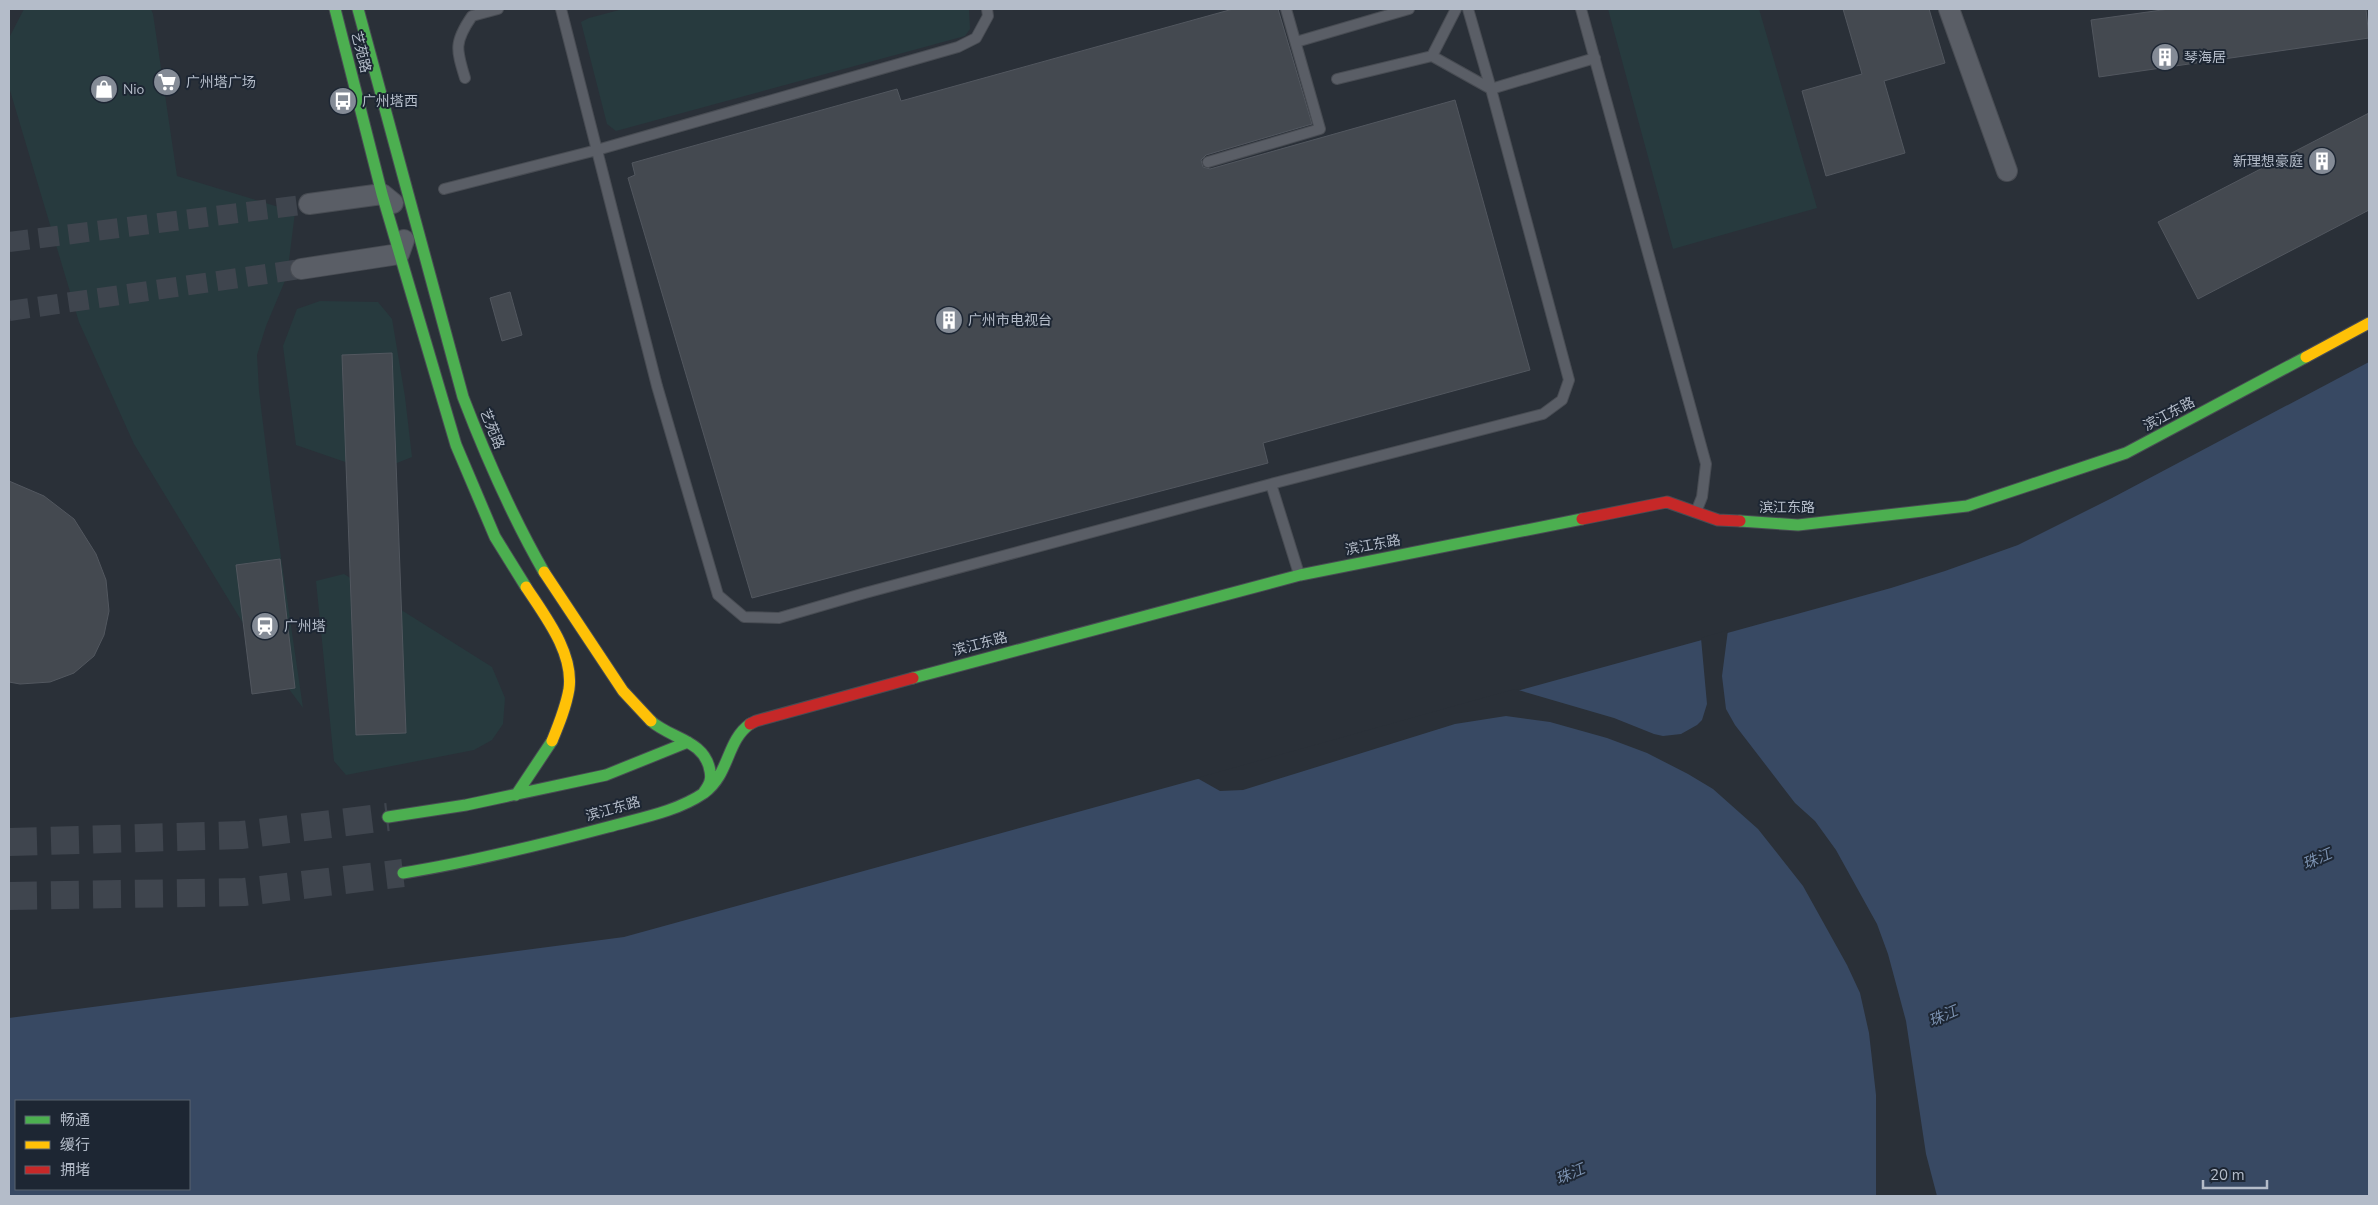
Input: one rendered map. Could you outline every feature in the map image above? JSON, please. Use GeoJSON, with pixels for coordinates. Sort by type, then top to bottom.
{"type":"FeatureCollection","features":[{"type":"Feature","properties":{"kind":"street","name":"艺苑路"},"geometry":{"type":"LineString","coordinates":[[335,9],[382,194],[456,444],[495,537],[555,633],[568,668],[569,688],[563,714],[551,743],[516,795]]}},
{"type":"Feature","properties":{"kind":"street","name":"艺苑路"},"geometry":{"type":"LineString","coordinates":[[358,9],[412,217],[463,397],[484,451],[527,542],[576,623],[623,691],[641,712],[659,728],[698,747],[709,763],[710,784],[704,792]]}},
{"type":"Feature","properties":{"kind":"street"},"geometry":{"type":"LineString","coordinates":[[1949,9],[2007,171]]}},
{"type":"Feature","properties":{"kind":"street"},"geometry":{"type":"LineString","coordinates":[[302,269],[399,254],[412,217],[382,194],[309,204]]}},
{"type":"Feature","properties":{"kind":"street","name":"滨江东路"},"geometry":{"type":"LineString","coordinates":[[404,873],[445,867],[512,852],[622,823],[692,800],[704,792],[720,776],[736,738],[750,724],[756,721],[1129,619],[1300,575],[1667,502],[1718,520],[1798,525],[1967,506],[2126,453],[2369,323]]}},
{"type":"Feature","properties":{"kind":"street"},"geometry":{"type":"LineString","coordinates":[[388,817],[516,795],[606,775],[688,742]]}},
{"type":"Feature","properties":{"kind":"lane"},"geometry":{"type":"LineString","coordinates":[[464,78],[456,51],[462,30],[472,16],[498,9]]}},
{"type":"Feature","properties":{"kind":"lane"},"geometry":{"type":"LineString","coordinates":[[561,9],[657,386],[718,595],[744,617],[779,618],[865,593],[1271,484],[1543,414],[1562,400],[1569,380],[1468,9]]}},
{"type":"Feature","properties":{"kind":"lane"},"geometry":{"type":"LineString","coordinates":[[444,189],[597,150],[958,47],[976,38],[988,16],[986,9]]}},
{"type":"Feature","properties":{"kind":"lane"},"geometry":{"type":"LineString","coordinates":[[1208,162],[1320,129],[1286,9]]}},
{"type":"Feature","properties":{"kind":"lane"},"geometry":{"type":"LineString","coordinates":[[1296,42],[1409,9]]}},
{"type":"Feature","properties":{"kind":"lane"},"geometry":{"type":"LineString","coordinates":[[1432,56],[1456,9]]}},
{"type":"Feature","properties":{"kind":"lane"},"geometry":{"type":"LineString","coordinates":[[1581,9],[1706,464],[1702,497],[1696,512]]}},
{"type":"Feature","properties":{"kind":"lane"},"geometry":{"type":"LineString","coordinates":[[1337,79],[1432,56],[1491,89],[1595,58]]}},
{"type":"Feature","properties":{"kind":"lane"},"geometry":{"type":"LineString","coordinates":[[1271,484],[1300,575]]}},
{"type":"Feature","properties":{"kind":"green space"},"geometry":{"type":"Polygon","coordinates":[[[24,9],[151,9],[177,176],[295,212],[287,276],[266,326],[257,355],[259,391],[271,489],[303,708],[255,643],[134,444],[79,322],[9,87],[9,38],[24,9]]]}},
{"type":"Feature","properties":{"kind":"green space"},"geometry":{"type":"Polygon","coordinates":[[[623,9],[969,9],[970,29],[965,36],[616,131],[607,124],[581,22],[623,9]]]}},
{"type":"Feature","properties":{"kind":"green space"},"geometry":{"type":"Polygon","coordinates":[[[1608,9],[1759,9],[1817,208],[1673,249],[1608,9]]]}},
{"type":"Feature","properties":{"kind":"green space"},"geometry":{"type":"Polygon","coordinates":[[[320,301],[378,302],[392,319],[405,397],[412,457],[382,469],[354,465],[296,445],[283,346],[297,309],[320,301]]]}},
{"type":"Feature","properties":{"kind":"green space"},"geometry":{"type":"Polygon","coordinates":[[[344,574],[492,667],[505,698],[503,724],[492,740],[474,750],[346,775],[334,761],[316,581],[344,574]]]}},
{"type":"Feature","properties":{"kind":"water","name":"珠江"},"geometry":{"type":"Polygon","coordinates":[[[2369,362],[2369,1196],[9,1196],[9,1018],[624,937],[1891,588],[2018,545],[2112,498],[2369,362]]]}},
{"type":"Feature","properties":{"kind":"pier"},"geometry":{"type":"Polygon","coordinates":[[[1728,630],[1722,676],[1726,709],[1735,725],[1795,803],[1815,821],[1836,850],[1877,924],[1888,954],[1906,1021],[1926,1154],[1937,1196],[1876,1196],[1876,1095],[1869,1033],[1860,993],[1847,965],[1803,886],[1758,829],[1713,789],[1688,774],[1647,753],[1607,738],[1550,722],[1506,716],[1455,724],[1243,790],[1220,791],[1197,778],[1515,689],[1614,718],[1654,734],[1663,736],[1681,734],[1702,720],[1707,704],[1701,638],[1728,630]]]}},
{"type":"Feature","properties":{"kind":"building","name":"广州市电视台"},"geometry":{"type":"Polygon","coordinates":[[[1233,9],[1278,9],[1312,124],[1206,155],[1201,160],[1203,167],[1210,169],[1455,100],[1530,370],[1263,443],[1268,463],[752,598],[628,178],[635,175],[632,163],[897,89],[901,101],[1233,9]]]}},
{"type":"Feature","properties":{"kind":"building"},"geometry":{"type":"Polygon","coordinates":[[[1843,9],[1929,9],[1945,63],[1884,81],[1905,153],[1826,176],[1802,91],[1862,74],[1843,9]]]}},
{"type":"Feature","properties":{"kind":"building","name":"琴海居"},"geometry":{"type":"Polygon","coordinates":[[[2169,9],[2366,9],[2369,38],[2099,77],[2091,20],[2169,9]]]}},
{"type":"Feature","properties":{"kind":"building","name":"新理想豪庭"},"geometry":{"type":"Polygon","coordinates":[[[2369,113],[2369,210],[2198,299],[2158,222],[2369,113]]]}},
{"type":"Feature","properties":{"kind":"building"},"geometry":{"type":"Polygon","coordinates":[[[510,292],[522,335],[502,341],[490,298],[510,292]]]}},
{"type":"Feature","properties":{"kind":"building","name":"广州塔"},"geometry":{"type":"Polygon","coordinates":[[[392,353],[406,733],[356,735],[342,355],[392,353]]]}},
{"type":"Feature","properties":{"kind":"building"},"geometry":{"type":"Polygon","coordinates":[[[9,481],[44,496],[74,519],[96,554],[106,580],[109,611],[104,635],[94,656],[74,673],[50,682],[20,684],[9,682],[9,481]]]}},
{"type":"Feature","properties":{"kind":"building","name":"广州塔"},"geometry":{"type":"Polygon","coordinates":[[[280,559],[295,688],[252,694],[236,565],[280,559]]]}},
{"type":"Feature","properties":{"kind":"tunnel"},"geometry":{"type":"LineString","coordinates":[[9,242],[309,204]]}},
{"type":"Feature","properties":{"kind":"tunnel"},"geometry":{"type":"LineString","coordinates":[[9,311],[301,269]]}},
{"type":"Feature","properties":{"kind":"tunnel"},"geometry":{"type":"LineString","coordinates":[[9,842],[241,835],[388,817]]}},
{"type":"Feature","properties":{"kind":"tunnel"},"geometry":{"type":"LineString","coordinates":[[9,896],[244,892],[403,873]]}},
{"type":"Feature","properties":{"kind":"traffic: fast"},"geometry":{"type":"LineString","coordinates":[[335,9],[382,194],[456,445],[495,537],[526,587]]}},
{"type":"Feature","properties":{"kind":"traffic: fast"},"geometry":{"type":"LineString","coordinates":[[358,9],[463,397],[500,486],[544,572]]}},
{"type":"Feature","properties":{"kind":"traffic: fast"},"geometry":{"type":"LineString","coordinates":[[1740,521],[1798,525],[1967,506],[2126,453],[2306,357]]}},
{"type":"Feature","properties":{"kind":"traffic: fast"},"geometry":{"type":"LineString","coordinates":[[913,678],[1300,575],[1582,519]]}},
{"type":"Feature","properties":{"kind":"traffic: fast"},"geometry":{"type":"LineString","coordinates":[[651,721],[694,746],[707,761],[711,777],[704,792]]}},
{"type":"Feature","properties":{"kind":"traffic: fast"},"geometry":{"type":"LineString","coordinates":[[403,873],[455,864],[531,847],[645,817],[682,805],[704,793],[719,777],[736,739],[750,724]]}},
{"type":"Feature","properties":{"kind":"traffic: fast"},"geometry":{"type":"LineString","coordinates":[[516,795],[552,741]]}},
{"type":"Feature","properties":{"kind":"traffic: fast"},"geometry":{"type":"LineString","coordinates":[[388,817],[466,805],[606,775],[688,742]]}},
{"type":"Feature","properties":{"kind":"traffic: slow"},"geometry":{"type":"LineString","coordinates":[[2306,357],[2369,323]]}},
{"type":"Feature","properties":{"kind":"traffic: slow"},"geometry":{"type":"LineString","coordinates":[[544,572],[623,691],[651,721]]}},
{"type":"Feature","properties":{"kind":"traffic: slow"},"geometry":{"type":"LineString","coordinates":[[526,587],[556,635],[567,662],[569,689],[560,722],[552,741]]}},
{"type":"Feature","properties":{"kind":"traffic: jam"},"geometry":{"type":"LineString","coordinates":[[1582,519],[1667,502],[1718,520],[1740,521]]}},
{"type":"Feature","properties":{"kind":"traffic: jam"},"geometry":{"type":"LineString","coordinates":[[750,724],[913,678]]}},
{"type":"Feature","properties":{"kind":"place","name":"琴海居"},"geometry":{"type":"Point","coordinates":[2165,57]}},
{"type":"Feature","properties":{"kind":"place","name":"广州塔广场"},"geometry":{"type":"Point","coordinates":[167,82]}},
{"type":"Feature","properties":{"kind":"place","name":"Nio"},"geometry":{"type":"Point","coordinates":[104,89]}},
{"type":"Feature","properties":{"kind":"place","name":"广州塔西"},"geometry":{"type":"Point","coordinates":[343,101]}},
{"type":"Feature","properties":{"kind":"place","name":"新理想豪庭"},"geometry":{"type":"Point","coordinates":[2322,161]}},
{"type":"Feature","properties":{"kind":"place","name":"广州市电视台"},"geometry":{"type":"Point","coordinates":[949,320]}},
{"type":"Feature","properties":{"kind":"place","name":"广州塔"},"geometry":{"type":"Point","coordinates":[265,626]}}]}
